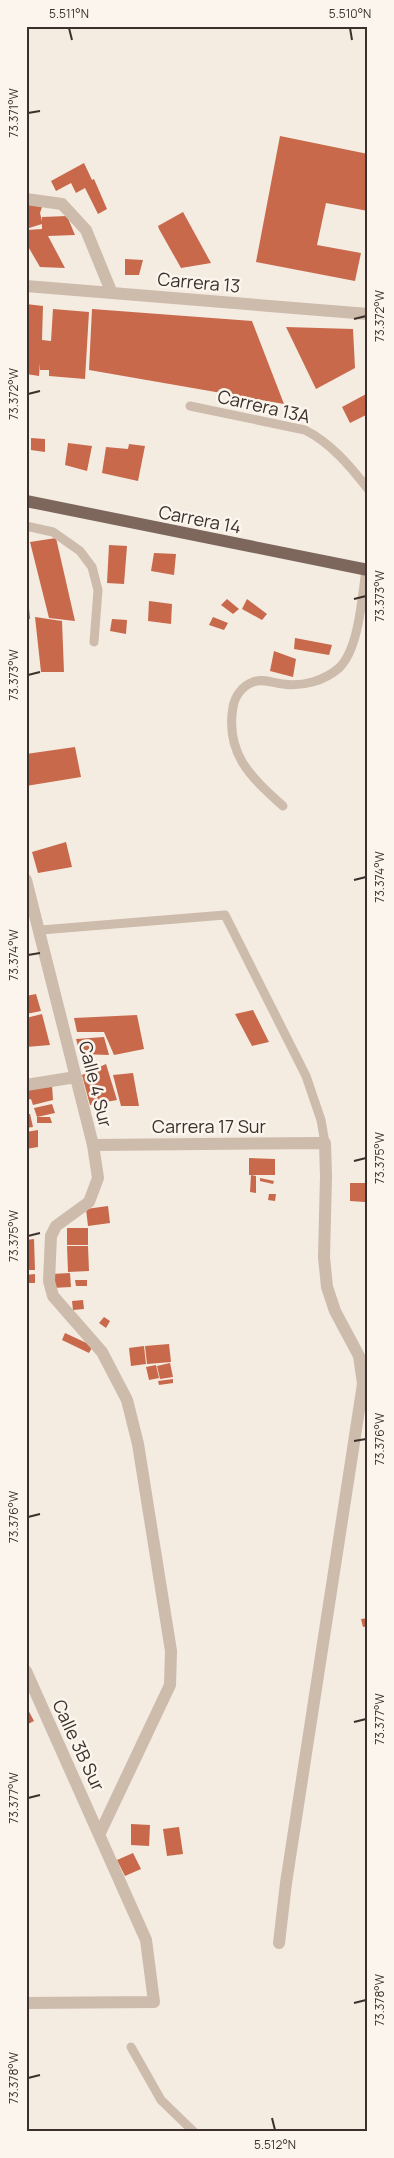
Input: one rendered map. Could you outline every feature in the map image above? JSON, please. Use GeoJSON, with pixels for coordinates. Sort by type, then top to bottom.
{"type":"FeatureCollection","features":[{"type":"Feature","properties":{"kind":"main road","name":"Carrera 14"},"geometry":{"type":"LineString","coordinates":[[26,501],[367,570]]}},
{"type":"Feature","properties":{"kind":"street"},"geometry":{"type":"LineString","coordinates":[[26,198],[62,204],[86,230],[111,291]]}},
{"type":"Feature","properties":{"kind":"street"},"geometry":{"type":"LineString","coordinates":[[26,273],[29,286]]}},
{"type":"Feature","properties":{"kind":"street","name":"Carrera 13"},"geometry":{"type":"LineString","coordinates":[[29,286],[111,291],[368,314]]}},
{"type":"Feature","properties":{"kind":"street","name":"Calle 4 Sur"},"geometry":{"type":"LineString","coordinates":[[26,880],[93,1145],[98,1178],[89,1202],[56,1226],[51,1236],[49,1281],[52,1296],[102,1352],[127,1400],[138,1444],[171,1651],[170,1685],[100,1833]]}},
{"type":"Feature","properties":{"kind":"street"},"geometry":{"type":"LineString","coordinates":[[26,1085],[76,1077]]}},
{"type":"Feature","properties":{"kind":"street"},"geometry":{"type":"LineString","coordinates":[[279,1943],[286,1883],[362,1384],[358,1356],[335,1311],[327,1287],[324,1257],[325,1143]]}},
{"type":"Feature","properties":{"kind":"street","name":"Carrera 17 Sur"},"geometry":{"type":"LineString","coordinates":[[93,1145],[325,1143]]}},
{"type":"Feature","properties":{"kind":"street","name":"Calle 3B Sur"},"geometry":{"type":"LineString","coordinates":[[26,1671],[100,1833],[146,1940],[154,2002],[26,2003]]}},
{"type":"Feature","properties":{"kind":"lane","name":"Carrera 13A"},"geometry":{"type":"LineString","coordinates":[[190,406],[305,430],[319,438],[338,454],[368,489]]}},
{"type":"Feature","properties":{"kind":"lane"},"geometry":{"type":"LineString","coordinates":[[26,526],[54,532],[80,551],[92,568],[98,590],[94,642]]}},
{"type":"Feature","properties":{"kind":"lane"},"geometry":{"type":"LineString","coordinates":[[283,806],[265,790],[238,759],[232,740],[231,720],[234,700],[242,688],[253,681],[267,680],[284,684],[305,684],[324,678],[340,666],[353,645],[367,570]]}},
{"type":"Feature","properties":{"kind":"lane"},"geometry":{"type":"LineString","coordinates":[[40,930],[225,915],[306,1076],[321,1120],[325,1143]]}},
{"type":"Feature","properties":{"kind":"lane"},"geometry":{"type":"LineString","coordinates":[[131,2047],[161,2100],[194,2132]]}},
{"type":"Feature","properties":{"kind":"building"},"geometry":{"type":"Polygon","coordinates":[[[280,136],[368,154],[368,211],[326,203],[317,245],[361,253],[355,281],[256,262],[280,136]]]}},
{"type":"Feature","properties":{"kind":"building"},"geometry":{"type":"Polygon","coordinates":[[[84,163],[92,180],[94,179],[107,209],[98,214],[85,188],[76,193],[71,183],[56,191],[51,181],[84,163]]]}},
{"type":"Feature","properties":{"kind":"building"},"geometry":{"type":"Polygon","coordinates":[[[26,203],[42,207],[40,213],[42,221],[42,217],[67,216],[75,235],[48,236],[65,268],[40,267],[26,243],[26,230],[42,229],[42,224],[26,229],[26,203]]]}},
{"type":"Feature","properties":{"kind":"building"},"geometry":{"type":"Polygon","coordinates":[[[183,212],[211,263],[181,268],[159,229],[158,226],[183,212]]]}},
{"type":"Feature","properties":{"kind":"building"},"geometry":{"type":"Polygon","coordinates":[[[125,259],[143,260],[139,275],[125,275],[125,259]]]}},
{"type":"Feature","properties":{"kind":"building"},"geometry":{"type":"Polygon","coordinates":[[[26,304],[43,306],[42,340],[51,341],[53,309],[89,312],[85,379],[49,376],[49,370],[40,370],[40,363],[39,376],[26,374],[26,304]]]}},
{"type":"Feature","properties":{"kind":"building"},"geometry":{"type":"Polygon","coordinates":[[[92,309],[252,321],[284,404],[89,370],[92,309]]]}},
{"type":"Feature","properties":{"kind":"building"},"geometry":{"type":"Polygon","coordinates":[[[286,327],[353,329],[355,368],[316,389],[286,327]]]}},
{"type":"Feature","properties":{"kind":"building"},"geometry":{"type":"Polygon","coordinates":[[[368,393],[368,414],[350,423],[342,407],[368,393]]]}},
{"type":"Feature","properties":{"kind":"building"},"geometry":{"type":"Polygon","coordinates":[[[31,438],[45,439],[45,452],[31,450],[31,438]]]}},
{"type":"Feature","properties":{"kind":"building"},"geometry":{"type":"Polygon","coordinates":[[[68,443],[92,446],[87,471],[65,465],[68,443]]]}},
{"type":"Feature","properties":{"kind":"building"},"geometry":{"type":"Polygon","coordinates":[[[129,444],[145,446],[138,481],[102,473],[106,447],[128,449],[129,444]]]}},
{"type":"Feature","properties":{"kind":"building"},"geometry":{"type":"Polygon","coordinates":[[[56,538],[75,621],[49,618],[30,542],[56,538]]]}},
{"type":"Feature","properties":{"kind":"building"},"geometry":{"type":"Polygon","coordinates":[[[109,545],[127,546],[124,584],[107,583],[109,545]]]}},
{"type":"Feature","properties":{"kind":"building"},"geometry":{"type":"Polygon","coordinates":[[[154,553],[176,554],[174,575],[151,571],[154,553]]]}},
{"type":"Feature","properties":{"kind":"building"},"geometry":{"type":"Polygon","coordinates":[[[26,597],[28,597],[30,619],[26,619],[26,597]]]}},
{"type":"Feature","properties":{"kind":"building"},"geometry":{"type":"Polygon","coordinates":[[[227,599],[239,609],[233,614],[221,605],[227,599]]]}},
{"type":"Feature","properties":{"kind":"building"},"geometry":{"type":"Polygon","coordinates":[[[247,599],[267,614],[262,620],[242,609],[247,599]]]}},
{"type":"Feature","properties":{"kind":"building"},"geometry":{"type":"Polygon","coordinates":[[[149,601],[172,604],[171,624],[148,621],[149,601]]]}},
{"type":"Feature","properties":{"kind":"building"},"geometry":{"type":"Polygon","coordinates":[[[35,617],[62,621],[64,672],[41,672],[35,617]]]}},
{"type":"Feature","properties":{"kind":"building"},"geometry":{"type":"Polygon","coordinates":[[[213,617],[228,623],[224,630],[209,625],[213,617]]]}},
{"type":"Feature","properties":{"kind":"building"},"geometry":{"type":"Polygon","coordinates":[[[112,619],[127,620],[126,634],[110,631],[112,619]]]}},
{"type":"Feature","properties":{"kind":"building"},"geometry":{"type":"Polygon","coordinates":[[[295,638],[332,645],[329,655],[294,649],[295,638]]]}},
{"type":"Feature","properties":{"kind":"building"},"geometry":{"type":"Polygon","coordinates":[[[274,651],[296,659],[293,677],[270,671],[274,651]]]}},
{"type":"Feature","properties":{"kind":"building"},"geometry":{"type":"Polygon","coordinates":[[[75,747],[81,777],[26,786],[26,754],[75,747]]]}},
{"type":"Feature","properties":{"kind":"building"},"geometry":{"type":"Polygon","coordinates":[[[66,842],[72,867],[38,873],[32,852],[66,842]]]}},
{"type":"Feature","properties":{"kind":"building"},"geometry":{"type":"Polygon","coordinates":[[[36,994],[41,1011],[26,1014],[26,996],[36,994]]]}},
{"type":"Feature","properties":{"kind":"building"},"geometry":{"type":"Polygon","coordinates":[[[253,1010],[269,1042],[252,1046],[235,1014],[253,1010]]]}},
{"type":"Feature","properties":{"kind":"building"},"geometry":{"type":"Polygon","coordinates":[[[42,1014],[50,1045],[26,1047],[26,1018],[42,1014]]]}},
{"type":"Feature","properties":{"kind":"building"},"geometry":{"type":"Polygon","coordinates":[[[137,1015],[144,1049],[114,1055],[104,1032],[77,1032],[74,1018],[137,1015]]]}},
{"type":"Feature","properties":{"kind":"building"},"geometry":{"type":"Polygon","coordinates":[[[104,1037],[109,1055],[80,1054],[76,1039],[104,1037]]]}},
{"type":"Feature","properties":{"kind":"building"},"geometry":{"type":"Polygon","coordinates":[[[106,1064],[117,1100],[90,1105],[82,1075],[106,1064]]]}},
{"type":"Feature","properties":{"kind":"building"},"geometry":{"type":"Polygon","coordinates":[[[133,1073],[139,1106],[121,1106],[113,1075],[133,1073]]]}},
{"type":"Feature","properties":{"kind":"building"},"geometry":{"type":"Polygon","coordinates":[[[52,1085],[53,1100],[33,1105],[31,1099],[26,1100],[26,1090],[52,1085]]]}},
{"type":"Feature","properties":{"kind":"building"},"geometry":{"type":"Polygon","coordinates":[[[52,1104],[55,1113],[37,1117],[34,1108],[52,1104]]]}},
{"type":"Feature","properties":{"kind":"building"},"geometry":{"type":"Polygon","coordinates":[[[26,1114],[30,1114],[33,1127],[26,1128],[26,1114]]]}},
{"type":"Feature","properties":{"kind":"building"},"geometry":{"type":"Polygon","coordinates":[[[37,1117],[50,1117],[52,1123],[37,1123],[37,1117]]]}},
{"type":"Feature","properties":{"kind":"building"},"geometry":{"type":"Polygon","coordinates":[[[38,1130],[38,1147],[26,1149],[26,1132],[38,1130]]]}},
{"type":"Feature","properties":{"kind":"building"},"geometry":{"type":"Polygon","coordinates":[[[249,1158],[275,1159],[275,1175],[249,1175],[249,1158]]]}},
{"type":"Feature","properties":{"kind":"building"},"geometry":{"type":"Polygon","coordinates":[[[251,1175],[256,1176],[256,1193],[250,1192],[251,1175]]]}},
{"type":"Feature","properties":{"kind":"building"},"geometry":{"type":"Polygon","coordinates":[[[260,1178],[274,1181],[273,1184],[260,1181],[260,1178]]]}},
{"type":"Feature","properties":{"kind":"building"},"geometry":{"type":"Polygon","coordinates":[[[350,1183],[365,1183],[365,1202],[350,1201],[350,1183]]]}},
{"type":"Feature","properties":{"kind":"building"},"geometry":{"type":"Polygon","coordinates":[[[269,1194],[276,1194],[275,1201],[268,1200],[269,1194]]]}},
{"type":"Feature","properties":{"kind":"building"},"geometry":{"type":"Polygon","coordinates":[[[108,1206],[110,1223],[88,1226],[86,1209],[108,1206]]]}},
{"type":"Feature","properties":{"kind":"building"},"geometry":{"type":"Polygon","coordinates":[[[67,1228],[88,1228],[88,1245],[67,1245],[67,1228]]]}},
{"type":"Feature","properties":{"kind":"building"},"geometry":{"type":"Polygon","coordinates":[[[34,1239],[35,1270],[26,1270],[26,1240],[34,1239]]]}},
{"type":"Feature","properties":{"kind":"building"},"geometry":{"type":"Polygon","coordinates":[[[67,1246],[88,1246],[89,1271],[68,1272],[67,1246]]]}},
{"type":"Feature","properties":{"kind":"building"},"geometry":{"type":"Polygon","coordinates":[[[70,1273],[71,1287],[52,1288],[51,1274],[70,1273]]]}},
{"type":"Feature","properties":{"kind":"building"},"geometry":{"type":"Polygon","coordinates":[[[35,1274],[35,1283],[26,1283],[26,1275],[35,1274]]]}},
{"type":"Feature","properties":{"kind":"building"},"geometry":{"type":"Polygon","coordinates":[[[75,1280],[87,1280],[87,1286],[76,1286],[75,1280]]]}},
{"type":"Feature","properties":{"kind":"building"},"geometry":{"type":"Polygon","coordinates":[[[83,1300],[84,1309],[73,1310],[72,1301],[83,1300]]]}},
{"type":"Feature","properties":{"kind":"building"},"geometry":{"type":"Polygon","coordinates":[[[104,1317],[110,1321],[106,1328],[99,1323],[104,1317]]]}},
{"type":"Feature","properties":{"kind":"building"},"geometry":{"type":"Polygon","coordinates":[[[65,1333],[93,1346],[89,1353],[62,1340],[65,1333]]]}},
{"type":"Feature","properties":{"kind":"building"},"geometry":{"type":"Polygon","coordinates":[[[169,1344],[171,1362],[147,1364],[145,1346],[169,1344]]]}},
{"type":"Feature","properties":{"kind":"building"},"geometry":{"type":"Polygon","coordinates":[[[144,1346],[146,1364],[131,1366],[129,1348],[144,1346]]]}},
{"type":"Feature","properties":{"kind":"building"},"geometry":{"type":"Polygon","coordinates":[[[170,1363],[173,1377],[160,1379],[157,1366],[170,1363]]]}},
{"type":"Feature","properties":{"kind":"building"},"geometry":{"type":"Polygon","coordinates":[[[156,1365],[159,1378],[149,1380],[146,1367],[156,1365]]]}},
{"type":"Feature","properties":{"kind":"building"},"geometry":{"type":"Polygon","coordinates":[[[173,1379],[173,1383],[159,1385],[158,1381],[173,1379]]]}},
{"type":"Feature","properties":{"kind":"building"},"geometry":{"type":"Polygon","coordinates":[[[368,1618],[368,1626],[363,1627],[361,1619],[368,1618]]]}},
{"type":"Feature","properties":{"kind":"building"},"geometry":{"type":"Polygon","coordinates":[[[26,1706],[34,1721],[26,1725],[26,1706]]]}},
{"type":"Feature","properties":{"kind":"building"},"geometry":{"type":"Polygon","coordinates":[[[131,1824],[150,1825],[149,1846],[131,1845],[131,1824]]]}},
{"type":"Feature","properties":{"kind":"building"},"geometry":{"type":"Polygon","coordinates":[[[179,1827],[183,1854],[167,1856],[163,1829],[179,1827]]]}},
{"type":"Feature","properties":{"kind":"building"},"geometry":{"type":"Polygon","coordinates":[[[133,1853],[141,1869],[125,1876],[117,1860],[133,1853]]]}}]}
